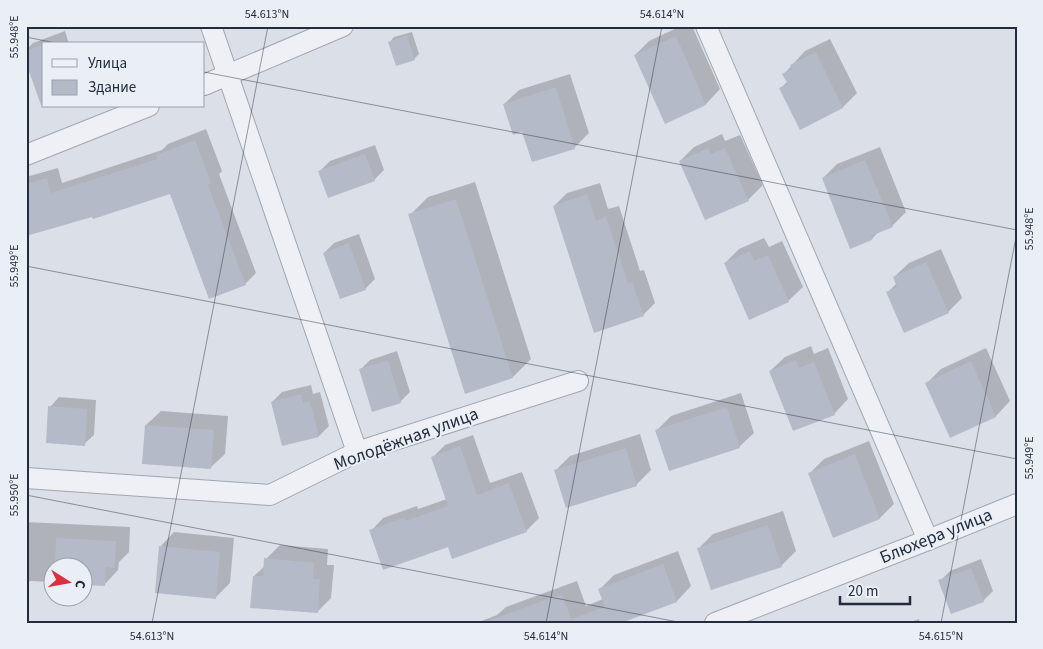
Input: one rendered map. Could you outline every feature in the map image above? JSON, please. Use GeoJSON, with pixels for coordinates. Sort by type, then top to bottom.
{"type":"FeatureCollection","features":[{"type":"Feature","properties":{"kind":"street"},"geometry":{"type":"LineString","coordinates":[[211,26],[357,452]]}},
{"type":"Feature","properties":{"kind":"street"},"geometry":{"type":"LineString","coordinates":[[205,84],[343,26]]}},
{"type":"Feature","properties":{"kind":"street"},"geometry":{"type":"LineString","coordinates":[[706,26],[928,540]]}},
{"type":"Feature","properties":{"kind":"street"},"geometry":{"type":"LineString","coordinates":[[26,155],[144,108]]}},
{"type":"Feature","properties":{"kind":"street","name":"Молодёжная улица"},"geometry":{"type":"LineString","coordinates":[[26,478],[270,495],[357,452],[578,381]]}},
{"type":"Feature","properties":{"kind":"street","name":"Блюхера улица"},"geometry":{"type":"LineString","coordinates":[[715,623],[1017,504]]}},
{"type":"Feature","properties":{"kind":"building"},"geometry":{"type":"Polygon","coordinates":[[[407,35],[415,60],[396,66],[388,42],[407,35]]]}},
{"type":"Feature","properties":{"kind":"building"},"geometry":{"type":"Polygon","coordinates":[[[676,36],[706,105],[665,124],[634,55],[676,36]]]}},
{"type":"Feature","properties":{"kind":"building"},"geometry":{"type":"Polygon","coordinates":[[[42,45],[42,105],[26,63],[26,51],[42,45]]]}},
{"type":"Feature","properties":{"kind":"building"},"geometry":{"type":"Polygon","coordinates":[[[816,52],[843,108],[800,130],[779,88],[788,84],[782,74],[792,69],[790,65],[816,52]]]}},
{"type":"Feature","properties":{"kind":"building"},"geometry":{"type":"Polygon","coordinates":[[[556,87],[575,149],[532,162],[522,132],[513,135],[503,104],[556,87]]]}},
{"type":"Feature","properties":{"kind":"building"},"geometry":{"type":"Polygon","coordinates":[[[195,140],[211,183],[208,185],[246,285],[209,299],[170,194],[93,219],[92,217],[26,236],[26,184],[47,178],[51,193],[157,159],[156,155],[195,140]]]}},
{"type":"Feature","properties":{"kind":"building"},"geometry":{"type":"Polygon","coordinates":[[[708,148],[711,154],[725,148],[749,201],[705,220],[679,161],[708,148]]]}},
{"type":"Feature","properties":{"kind":"building"},"geometry":{"type":"Polygon","coordinates":[[[365,154],[375,181],[328,198],[318,171],[365,154]]]}},
{"type":"Feature","properties":{"kind":"building"},"geometry":{"type":"Polygon","coordinates":[[[865,160],[893,227],[871,236],[872,240],[850,249],[822,178],[865,160]]]}},
{"type":"Feature","properties":{"kind":"building"},"geometry":{"type":"Polygon","coordinates":[[[587,194],[596,221],[606,217],[628,283],[632,282],[644,316],[594,333],[553,206],[587,194]]]}},
{"type":"Feature","properties":{"kind":"building"},"geometry":{"type":"Polygon","coordinates":[[[456,199],[513,378],[465,394],[408,214],[456,199]]]}},
{"type":"Feature","properties":{"kind":"building"},"geometry":{"type":"Polygon","coordinates":[[[349,243],[366,290],[340,299],[323,253],[349,243]]]}},
{"type":"Feature","properties":{"kind":"building"},"geometry":{"type":"Polygon","coordinates":[[[750,251],[754,261],[768,255],[789,302],[749,320],[724,263],[750,251]]]}},
{"type":"Feature","properties":{"kind":"building"},"geometry":{"type":"Polygon","coordinates":[[[926,262],[949,313],[904,333],[886,292],[897,287],[893,277],[926,262]]]}},
{"type":"Feature","properties":{"kind":"building"},"geometry":{"type":"Polygon","coordinates":[[[388,360],[401,403],[372,412],[359,369],[388,360]]]}},
{"type":"Feature","properties":{"kind":"building"},"geometry":{"type":"Polygon","coordinates":[[[796,360],[799,368],[814,362],[835,415],[793,431],[769,371],[796,360]]]}},
{"type":"Feature","properties":{"kind":"building"},"geometry":{"type":"Polygon","coordinates":[[[971,361],[996,417],[950,438],[925,383],[971,361]]]}},
{"type":"Feature","properties":{"kind":"building"},"geometry":{"type":"Polygon","coordinates":[[[301,394],[303,403],[310,401],[319,437],[282,446],[271,402],[301,394]]]}},
{"type":"Feature","properties":{"kind":"building"},"geometry":{"type":"Polygon","coordinates":[[[48,406],[87,409],[85,446],[46,443],[48,406]]]}},
{"type":"Feature","properties":{"kind":"building"},"geometry":{"type":"Polygon","coordinates":[[[727,407],[740,448],[669,471],[655,430],[727,407]]]}},
{"type":"Feature","properties":{"kind":"building"},"geometry":{"type":"Polygon","coordinates":[[[145,425],[214,430],[211,469],[142,464],[145,425]]]}},
{"type":"Feature","properties":{"kind":"building"},"geometry":{"type":"Polygon","coordinates":[[[460,446],[477,495],[509,483],[527,532],[452,559],[448,547],[383,570],[369,530],[404,518],[405,521],[448,506],[431,457],[460,446]]]}},
{"type":"Feature","properties":{"kind":"building"},"geometry":{"type":"Polygon","coordinates":[[[626,448],[637,486],[566,508],[554,470],[626,448]]]}},
{"type":"Feature","properties":{"kind":"building"},"geometry":{"type":"Polygon","coordinates":[[[855,454],[880,519],[833,538],[808,473],[855,454]]]}},
{"type":"Feature","properties":{"kind":"building"},"geometry":{"type":"Polygon","coordinates":[[[768,525],[782,567],[711,590],[697,548],[768,525]]]}},
{"type":"Feature","properties":{"kind":"building"},"geometry":{"type":"Polygon","coordinates":[[[56,538],[116,541],[115,568],[106,567],[105,586],[92,585],[92,556],[55,556],[56,538]]]}},
{"type":"Feature","properties":{"kind":"building"},"geometry":{"type":"Polygon","coordinates":[[[159,546],[220,552],[216,599],[155,593],[159,546]]]}},
{"type":"Feature","properties":{"kind":"building"},"geometry":{"type":"Polygon","coordinates":[[[264,558],[314,563],[313,579],[320,579],[318,613],[250,608],[253,576],[263,576],[264,558]]]}},
{"type":"Feature","properties":{"kind":"building"},"geometry":{"type":"Polygon","coordinates":[[[663,564],[677,602],[621,623],[491,623],[490,620],[562,594],[571,619],[605,607],[598,589],[663,564]]]}},
{"type":"Feature","properties":{"kind":"building"},"geometry":{"type":"Polygon","coordinates":[[[971,568],[984,602],[951,614],[938,580],[971,568]]]}}]}
